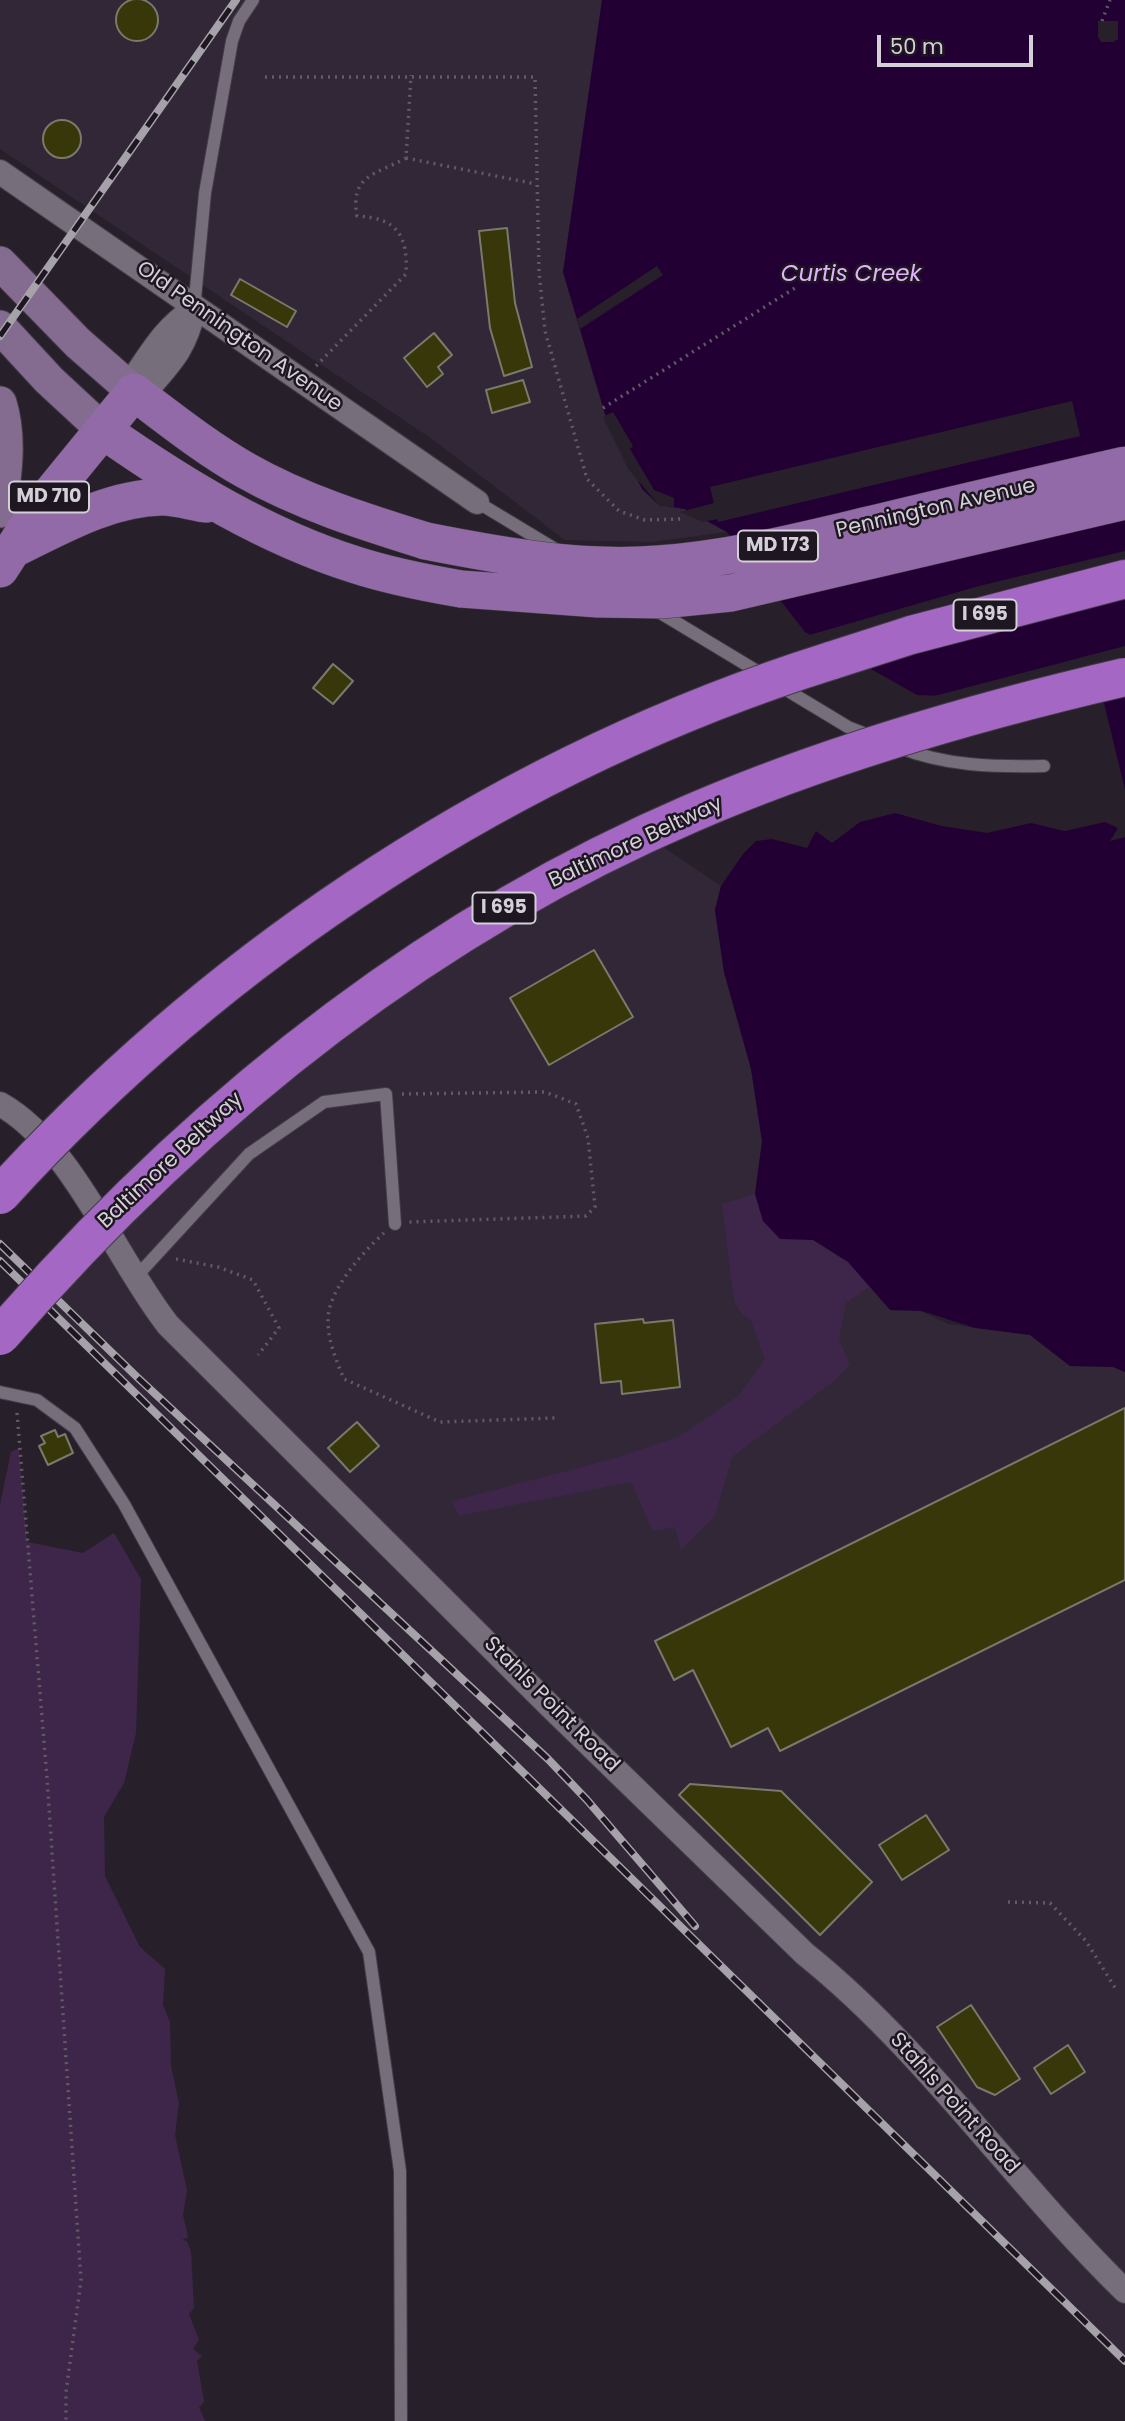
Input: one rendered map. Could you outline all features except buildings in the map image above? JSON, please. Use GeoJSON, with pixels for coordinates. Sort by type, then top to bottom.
{"type":"FeatureCollection","features":[{"type":"Feature","properties":{"kind":"highway","name":"I 695"},"geometry":{"type":"LineString","coordinates":[[0,1195],[37,1154],[135,1061],[226,984],[325,910],[428,843],[539,781],[643,731],[761,682],[911,635],[1125,579]]}},
{"type":"Feature","properties":{"kind":"highway","name":"Baltimore Beltway"},"geometry":{"type":"LineString","coordinates":[[0,1336],[102,1224],[287,1055],[381,985],[478,923],[582,865],[680,818],[800,770],[946,722],[1125,677]]}},
{"type":"Feature","properties":{"kind":"main road","name":"Pennington Avenue"},"geometry":{"type":"LineString","coordinates":[[0,262],[78,343],[183,430],[246,470],[322,505],[426,541],[513,559],[598,565],[657,564],[725,557],[791,544],[1125,465]]}},
{"type":"Feature","properties":{"kind":"main road","name":"Pennington Avenue"},"geometry":{"type":"LineString","coordinates":[[0,327],[49,380],[104,431],[152,465],[226,507],[296,542],[355,565],[461,589],[611,600],[662,600],[731,593],[1125,501]]}},
{"type":"Feature","properties":{"kind":"main road","name":"MD 710"},"geometry":{"type":"LineString","coordinates":[[4,560],[40,508],[136,390]]}},
{"type":"Feature","properties":{"kind":"main road"},"geometry":{"type":"LineString","coordinates":[[0,403],[5,419],[7,462],[0,510]]}},
{"type":"Feature","properties":{"kind":"main road"},"geometry":{"type":"LineString","coordinates":[[4,560],[71,521],[104,508],[136,500],[164,497],[226,507]]}},
{"type":"Feature","properties":{"kind":"street","name":"Old Pennington Avenue"},"geometry":{"type":"LineString","coordinates":[[0,172],[78,223],[194,309],[306,382],[477,502]]}},
{"type":"Feature","properties":{"kind":"street"},"geometry":{"type":"LineString","coordinates":[[136,390],[150,386],[168,365],[188,337],[194,309]]}},
{"type":"Feature","properties":{"kind":"street","name":"Stahls Point Road"},"geometry":{"type":"LineString","coordinates":[[0,1104],[18,1114],[41,1134],[58,1156],[135,1279],[168,1325],[550,1706],[805,1954],[839,1981],[893,2034],[1083,2249],[1125,2291]]}},
{"type":"Feature","properties":{"kind":"lane"},"geometry":{"type":"LineString","coordinates":[[194,309],[205,193],[232,41],[253,0]]}},
{"type":"Feature","properties":{"kind":"lane"},"geometry":{"type":"LineString","coordinates":[[477,502],[848,727],[930,760],[995,767],[1044,766]]}},
{"type":"Feature","properties":{"kind":"lane"},"geometry":{"type":"LineString","coordinates":[[135,1279],[249,1154],[324,1102],[386,1094],[395,1224]]}},
{"type":"Feature","properties":{"kind":"lane"},"geometry":{"type":"LineString","coordinates":[[0,1392],[16,1393],[37,1400],[75,1428],[124,1504],[369,1952],[400,2171],[401,2421]]}},
{"type":"Feature","properties":{"kind":"path"},"geometry":{"type":"LineString","coordinates":[[1102,21],[1110,0]]}},
{"type":"Feature","properties":{"kind":"path"},"geometry":{"type":"LineString","coordinates":[[405,158],[411,75]]}},
{"type":"Feature","properties":{"kind":"path"},"geometry":{"type":"LineString","coordinates":[[265,77],[536,77],[539,272],[545,331],[587,479],[619,511],[645,520],[682,519]]}},
{"type":"Feature","properties":{"kind":"path"},"geometry":{"type":"LineString","coordinates":[[306,382],[319,362],[406,274],[407,251],[394,225],[379,217],[357,216],[354,196],[362,180],[405,158],[536,184]]}},
{"type":"Feature","properties":{"kind":"path"},"geometry":{"type":"LineString","coordinates":[[603,408],[795,288]]}},
{"type":"Feature","properties":{"kind":"path"},"geometry":{"type":"LineString","coordinates":[[386,1094],[545,1092],[576,1104],[588,1138],[595,1207],[586,1216],[430,1220],[395,1224],[361,1254],[339,1288],[328,1317],[331,1347],[344,1379],[440,1422],[555,1418]]}},
{"type":"Feature","properties":{"kind":"path"},"geometry":{"type":"LineString","coordinates":[[153,1259],[187,1259],[253,1280],[279,1328],[258,1355]]}},
{"type":"Feature","properties":{"kind":"path"},"geometry":{"type":"LineString","coordinates":[[16,1393],[48,1792],[80,2280],[66,2392],[66,2421]]}},
{"type":"Feature","properties":{"kind":"path"},"geometry":{"type":"LineString","coordinates":[[1008,1902],[1050,1903],[1086,1941],[1117,1991]]}},
{"type":"Feature","properties":{"kind":"shaded area"},"geometry":{"type":"Polygon","coordinates":[[[0,0],[602,0],[563,272],[605,414],[659,505],[685,509],[727,532],[651,542],[565,540],[432,439],[0,149],[0,0]]]}},
{"type":"Feature","properties":{"kind":"shaded area"},"geometry":{"type":"Polygon","coordinates":[[[645,835],[721,886],[715,910],[724,972],[751,1069],[762,1141],[755,1194],[848,1262],[890,1310],[921,1311],[948,1324],[1030,1335],[1070,1366],[1113,1367],[1125,1372],[1125,2361],[45,1305],[287,1055],[645,835]]]}},
{"type":"Feature","properties":{"kind":"shaded area"},"geometry":{"type":"Polygon","coordinates":[[[835,1175],[945,1319],[921,1311],[890,1310],[869,1287],[846,1303],[839,1339],[850,1365],[834,1381],[732,1457],[715,1516],[681,1550],[675,1527],[652,1531],[632,1482],[458,1516],[452,1501],[612,1459],[680,1436],[738,1396],[765,1359],[751,1321],[742,1314],[734,1301],[722,1204],[755,1194],[763,1221],[835,1175]]]}},
{"type":"Feature","properties":{"kind":"shaded area"},"geometry":{"type":"Polygon","coordinates":[[[19,1448],[27,1542],[83,1553],[114,1533],[141,1579],[136,1733],[124,1783],[104,1817],[105,1876],[140,1947],[165,1969],[163,2005],[170,2022],[171,2066],[179,2103],[175,2135],[187,2190],[183,2215],[188,2237],[182,2240],[187,2241],[191,2252],[194,2308],[189,2314],[199,2340],[193,2349],[202,2356],[197,2361],[204,2402],[199,2407],[205,2421],[0,2421],[0,1505],[11,1452],[19,1448]]]}},
{"type":"Feature","properties":{"kind":"water","name":"Curtis Creek"},"geometry":{"type":"Polygon","coordinates":[[[602,0],[1125,0],[1125,790],[1104,703],[917,695],[805,632],[727,532],[685,509],[659,505],[642,489],[605,414],[563,272],[602,0]]]}},
{"type":"Feature","properties":{"kind":"water"},"geometry":{"type":"Polygon","coordinates":[[[895,813],[942,826],[987,833],[1031,823],[1065,831],[1105,822],[1118,828],[1110,841],[1125,837],[1125,1372],[1113,1367],[1070,1366],[1030,1335],[975,1328],[921,1311],[890,1310],[848,1262],[813,1240],[780,1239],[763,1221],[755,1194],[762,1141],[751,1069],[724,972],[715,910],[721,886],[743,854],[756,841],[772,839],[807,848],[816,831],[832,843],[860,822],[895,813]]]}},
{"type":"Feature","properties":{"kind":"pier"},"geometry":{"type":"Polygon","coordinates":[[[1098,21],[1118,21],[1118,39],[1101,42],[1098,37],[1098,21]]]}},
{"type":"Feature","properties":{"kind":"pier"},"geometry":{"type":"Polygon","coordinates":[[[657,266],[663,275],[580,329],[577,319],[657,266]]]}},
{"type":"Feature","properties":{"kind":"pier"},"geometry":{"type":"Polygon","coordinates":[[[1072,401],[1080,436],[718,522],[717,519],[703,522],[680,512],[714,503],[710,487],[1072,401]]]}},
{"type":"Feature","properties":{"kind":"pier"},"geometry":{"type":"Polygon","coordinates":[[[613,412],[633,446],[630,449],[654,490],[674,498],[674,507],[659,505],[628,469],[603,417],[613,412]]]}},
{"type":"Feature","properties":{"kind":"pier"},"geometry":{"type":"Polygon","coordinates":[[[1125,551],[1125,589],[853,662],[806,636],[979,586],[1125,551]]]}},
{"type":"Feature","properties":{"kind":"pier"},"geometry":{"type":"Polygon","coordinates":[[[1125,646],[1125,692],[999,704],[923,699],[1125,646]]]}},
{"type":"Feature","properties":{"kind":"railway"},"geometry":{"type":"LineString","coordinates":[[0,336],[236,0]]}},
{"type":"Feature","properties":{"kind":"railway"},"geometry":{"type":"LineString","coordinates":[[0,1244],[137,1377],[548,1759],[587,1800],[695,1926]]}},
{"type":"Feature","properties":{"kind":"railway"},"geometry":{"type":"LineString","coordinates":[[0,1261],[1125,2361]]}}]}
